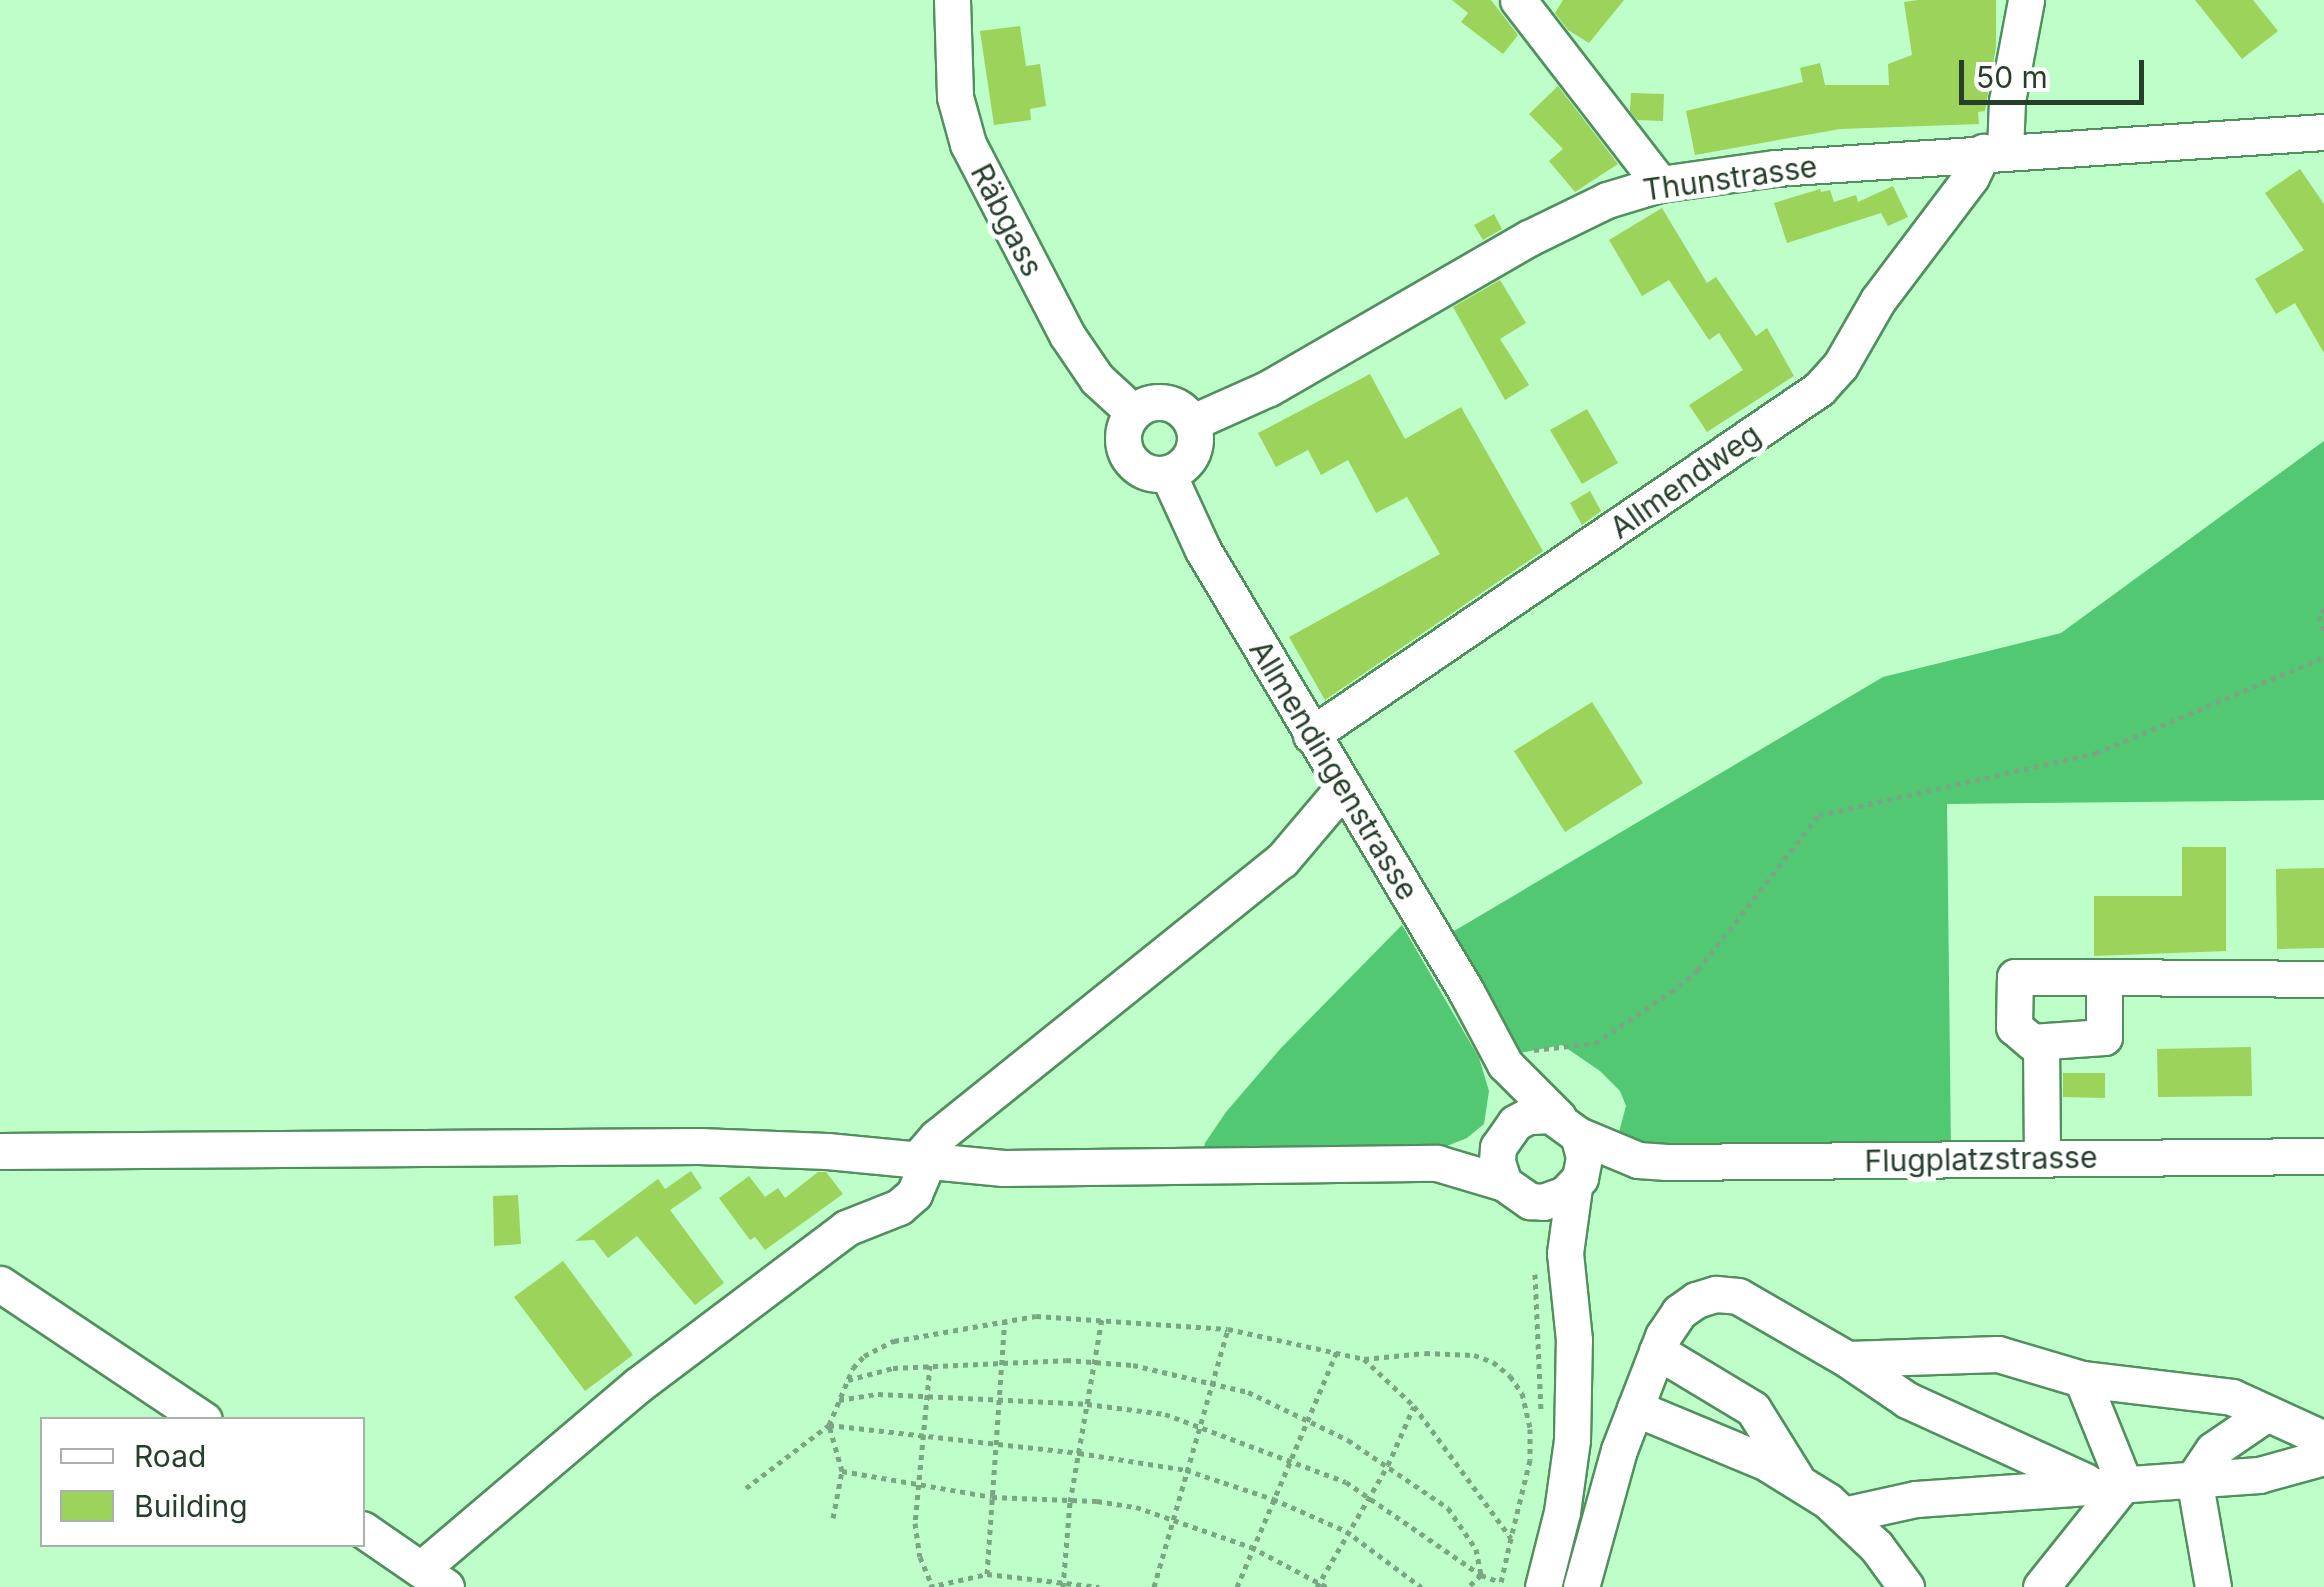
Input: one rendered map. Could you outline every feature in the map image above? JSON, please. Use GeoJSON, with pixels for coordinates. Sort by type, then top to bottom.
{"type":"FeatureCollection","features":[{"type":"Feature","properties":{"kind":"street","name":"Räbgass"},"geometry":{"type":"LineString","coordinates":[[952,0],[955,96],[968,144],[1082,359],[1133,412]]}},
{"type":"Feature","properties":{"kind":"street"},"geometry":{"type":"LineString","coordinates":[[1518,0],[1660,184]]}},
{"type":"Feature","properties":{"kind":"street"},"geometry":{"type":"LineString","coordinates":[[1994,152],[2008,102],[2026,0]]}},
{"type":"Feature","properties":{"kind":"street","name":"Thunstrasse"},"geometry":{"type":"LineString","coordinates":[[1193,422],[1269,388],[1530,238],[1607,200],[1660,184],[1746,171],[2324,132]]}},
{"type":"Feature","properties":{"kind":"street","name":"Allmendweg"},"geometry":{"type":"LineString","coordinates":[[1311,735],[1830,380],[1878,300],[1994,152]]}},
{"type":"Feature","properties":{"kind":"street"},"geometry":{"type":"LineString","coordinates":[[1166,401],[1186,412],[1193,422],[1196,434],[1190,459],[1168,474],[1146,472],[1128,457],[1123,434],[1133,412],[1142,405],[1166,401]]}},
{"type":"Feature","properties":{"kind":"street","name":"Allmendingenstrasse"},"geometry":{"type":"LineString","coordinates":[[1168,474],[1195,537],[1466,991],[1504,1064],[1568,1126]]}},
{"type":"Feature","properties":{"kind":"street"},"geometry":{"type":"LineString","coordinates":[[365,1531],[434,1578],[638,1385],[846,1228],[899,1207],[916,1189],[921,1162],[937,1137],[1282,860],[1344,788]]}},
{"type":"Feature","properties":{"kind":"street"},"geometry":{"type":"LineString","coordinates":[[2104,977],[2104,1036],[2032,1042],[2014,1027],[2015,977],[2104,977],[2324,979]]}},
{"type":"Feature","properties":{"kind":"street"},"geometry":{"type":"LineString","coordinates":[[2041,1042],[2042,1158]]}},
{"type":"Feature","properties":{"kind":"street","name":"Allmendingenstrasse"},"geometry":{"type":"LineString","coordinates":[[1504,1064],[1506,1132]]}},
{"type":"Feature","properties":{"kind":"street"},"geometry":{"type":"LineString","coordinates":[[1438,1163],[1506,1132],[1528,1116],[1568,1126],[1584,1157],[1550,1257]]}},
{"type":"Feature","properties":{"kind":"street","name":"Flugplatzstrasse"},"geometry":{"type":"LineString","coordinates":[[1568,1126],[1638,1160]]}},
{"type":"Feature","properties":{"kind":"street"},"geometry":{"type":"LineString","coordinates":[[1506,1132],[1497,1162],[1550,1257],[1574,1340],[1572,1440],[1562,1512],[1543,1587]]}},
{"type":"Feature","properties":{"kind":"street"},"geometry":{"type":"LineString","coordinates":[[0,1151],[715,1146],[827,1151],[1003,1168],[1438,1163],[1517,1192],[1556,1199],[1576,1184]]}},
{"type":"Feature","properties":{"kind":"street","name":"Flugplatzstrasse"},"geometry":{"type":"LineString","coordinates":[[1576,1184],[1638,1160],[2324,1156]]}},
{"type":"Feature","properties":{"kind":"street"},"geometry":{"type":"LineString","coordinates":[[0,1284],[200,1417]]}},
{"type":"Feature","properties":{"kind":"street"},"geometry":{"type":"LineString","coordinates":[[1581,1587],[1619,1450],[1658,1351],[1679,1312],[1696,1300],[1716,1294],[1738,1296],[1847,1359],[1907,1400],[2109,1484]]}},
{"type":"Feature","properties":{"kind":"street"},"geometry":{"type":"LineString","coordinates":[[1658,1351],[1753,1409],[1798,1483]]}},
{"type":"Feature","properties":{"kind":"street"},"geometry":{"type":"LineString","coordinates":[[1847,1359],[1998,1354],[2082,1379],[2232,1397],[2324,1439]]}},
{"type":"Feature","properties":{"kind":"street"},"geometry":{"type":"LineString","coordinates":[[2041,1587],[2109,1484],[2082,1379]]}},
{"type":"Feature","properties":{"kind":"street"},"geometry":{"type":"LineString","coordinates":[[1636,1408],[1765,1462],[1798,1483],[1876,1546],[1905,1586]]}},
{"type":"Feature","properties":{"kind":"street"},"geometry":{"type":"LineString","coordinates":[[2213,1587],[2194,1478],[2213,1450],[2267,1413]]}},
{"type":"Feature","properties":{"kind":"street"},"geometry":{"type":"LineString","coordinates":[[1843,1516],[1916,1499],[2260,1474],[2324,1457]]}},
{"type":"Feature","properties":{"kind":"path"},"geometry":{"type":"LineString","coordinates":[[2324,608],[2318,616],[2324,632]]}},
{"type":"Feature","properties":{"kind":"path"},"geometry":{"type":"LineString","coordinates":[[1504,1064],[1528,1051],[1595,1043],[1671,992],[1698,970],[1819,815],[2096,753],[2324,657]]}},
{"type":"Feature","properties":{"kind":"path"},"geometry":{"type":"LineString","coordinates":[[1543,1422],[1534,1334],[1550,1257]]}},
{"type":"Feature","properties":{"kind":"path"},"geometry":{"type":"LineString","coordinates":[[988,1574],[1005,1318]]}},
{"type":"Feature","properties":{"kind":"path"},"geometry":{"type":"LineString","coordinates":[[746,1488],[829,1426],[844,1382],[864,1356],[878,1347],[1005,1318],[1102,1318],[1228,1330],[1364,1359],[1426,1352],[1474,1354],[1493,1362],[1522,1393],[1530,1429],[1530,1460],[1500,1584],[1481,1575],[1370,1496],[1290,1458],[1165,1414],[1086,1404],[878,1394],[839,1400]]}},
{"type":"Feature","properties":{"kind":"path"},"geometry":{"type":"LineString","coordinates":[[1063,1584],[1070,1502],[1102,1318]]}},
{"type":"Feature","properties":{"kind":"path"},"geometry":{"type":"LineString","coordinates":[[1154,1587],[1228,1330]]}},
{"type":"Feature","properties":{"kind":"path"},"geometry":{"type":"LineString","coordinates":[[1237,1587],[1337,1351]]}},
{"type":"Feature","properties":{"kind":"path"},"geometry":{"type":"LineString","coordinates":[[1364,1359],[1414,1406],[1510,1538]]}},
{"type":"Feature","properties":{"kind":"path"},"geometry":{"type":"LineString","coordinates":[[844,1382],[869,1372],[930,1366],[1095,1362],[1212,1381],[1310,1419],[1388,1465],[1460,1521],[1476,1549],[1481,1575]]}},
{"type":"Feature","properties":{"kind":"path"},"geometry":{"type":"LineString","coordinates":[[930,1366],[916,1542],[931,1586],[988,1574],[1099,1587]]}},
{"type":"Feature","properties":{"kind":"path"},"geometry":{"type":"LineString","coordinates":[[1318,1584],[1388,1465],[1414,1406]]}},
{"type":"Feature","properties":{"kind":"path"},"geometry":{"type":"LineString","coordinates":[[829,1426],[1186,1470],[1273,1499],[1346,1531],[1421,1587]]}},
{"type":"Feature","properties":{"kind":"path"},"geometry":{"type":"LineString","coordinates":[[829,1426],[842,1471],[833,1518]]}},
{"type":"Feature","properties":{"kind":"path"},"geometry":{"type":"LineString","coordinates":[[842,1471],[992,1498],[1097,1501],[1176,1519],[1252,1547],[1327,1587]]}},
{"type":"Feature","properties":{"kind":"path"},"geometry":{"type":"LineString","coordinates":[[1468,1587],[1481,1575]]}},
{"type":"Feature","properties":{"kind":"green space"},"geometry":{"type":"Polygon","coordinates":[[[2324,441],[2324,800],[1947,804],[1951,1150],[1632,1148],[1618,1136],[1626,1106],[1620,1091],[1600,1071],[1562,1045],[1514,1054],[1449,934],[1883,677],[2061,633],[2324,441]]]}},
{"type":"Feature","properties":{"kind":"green space"},"geometry":{"type":"Polygon","coordinates":[[[1402,925],[1479,1058],[1489,1091],[1484,1124],[1467,1138],[1437,1150],[1203,1154],[1205,1143],[1226,1112],[1281,1048],[1402,925]]]}},
{"type":"Feature","properties":{"kind":"building"},"geometry":{"type":"Polygon","coordinates":[[[1452,0],[1491,0],[1518,35],[1503,54],[1461,22],[1468,13],[1452,0]]]}},
{"type":"Feature","properties":{"kind":"building"},"geometry":{"type":"Polygon","coordinates":[[[1563,0],[1624,0],[1589,43],[1568,30],[1555,13],[1563,0]]]}},
{"type":"Feature","properties":{"kind":"building"},"geometry":{"type":"Polygon","coordinates":[[[1996,0],[1996,47],[1985,111],[1978,112],[1979,124],[1840,129],[1695,155],[1686,111],[1803,82],[1800,68],[1820,63],[1825,85],[1889,85],[1888,64],[1912,55],[1904,2],[1996,0]]]}},
{"type":"Feature","properties":{"kind":"building"},"geometry":{"type":"Polygon","coordinates":[[[2195,0],[2253,0],[2278,31],[2242,59],[2195,0]]]}},
{"type":"Feature","properties":{"kind":"building"},"geometry":{"type":"Polygon","coordinates":[[[1020,26],[1026,66],[1040,64],[1046,106],[1030,109],[1031,120],[994,125],[980,31],[1020,26]]]}},
{"type":"Feature","properties":{"kind":"building"},"geometry":{"type":"Polygon","coordinates":[[[1558,86],[1618,164],[1575,192],[1549,161],[1563,149],[1529,114],[1558,86]]]}},
{"type":"Feature","properties":{"kind":"building"},"geometry":{"type":"Polygon","coordinates":[[[1631,93],[1664,94],[1663,121],[1637,120],[1630,111],[1631,93]]]}},
{"type":"Feature","properties":{"kind":"building"},"geometry":{"type":"Polygon","coordinates":[[[2300,169],[2324,204],[2324,353],[2295,303],[2276,314],[2255,279],[2304,250],[2265,193],[2300,169]]]}},
{"type":"Feature","properties":{"kind":"building"},"geometry":{"type":"Polygon","coordinates":[[[1893,186],[1908,217],[1888,226],[1881,213],[1787,243],[1774,203],[1820,189],[1830,190],[1834,202],[1856,195],[1858,202],[1893,186]]]}},
{"type":"Feature","properties":{"kind":"building"},"geometry":{"type":"Polygon","coordinates":[[[1662,208],[1707,283],[1716,277],[1756,336],[1767,328],[1794,376],[1707,432],[1689,405],[1743,370],[1719,333],[1709,340],[1669,280],[1642,296],[1609,240],[1662,208]]]}},
{"type":"Feature","properties":{"kind":"building"},"geometry":{"type":"Polygon","coordinates":[[[1494,214],[1502,229],[1483,240],[1474,225],[1494,214]]]}},
{"type":"Feature","properties":{"kind":"building"},"geometry":{"type":"Polygon","coordinates":[[[1500,280],[1526,323],[1500,339],[1529,385],[1505,400],[1453,307],[1500,280]]]}},
{"type":"Feature","properties":{"kind":"building"},"geometry":{"type":"Polygon","coordinates":[[[1370,374],[1405,439],[1461,407],[1543,551],[1325,700],[1289,637],[1440,554],[1407,497],[1376,513],[1348,460],[1321,475],[1308,450],[1276,467],[1258,433],[1370,374]]]}},
{"type":"Feature","properties":{"kind":"building"},"geometry":{"type":"Polygon","coordinates":[[[1587,409],[1618,463],[1582,484],[1550,430],[1587,409]]]}},
{"type":"Feature","properties":{"kind":"building"},"geometry":{"type":"Polygon","coordinates":[[[1590,491],[1601,511],[1582,525],[1570,503],[1590,491]]]}},
{"type":"Feature","properties":{"kind":"building"},"geometry":{"type":"Polygon","coordinates":[[[1592,702],[1643,783],[1565,832],[1514,751],[1592,702]]]}},
{"type":"Feature","properties":{"kind":"building"},"geometry":{"type":"Polygon","coordinates":[[[2182,847],[2226,847],[2226,951],[2094,956],[2094,896],[2182,896],[2182,847]]]}},
{"type":"Feature","properties":{"kind":"building"},"geometry":{"type":"Polygon","coordinates":[[[2324,868],[2324,948],[2277,949],[2276,869],[2324,868]]]}},
{"type":"Feature","properties":{"kind":"building"},"geometry":{"type":"Polygon","coordinates":[[[2251,1047],[2252,1096],[2158,1097],[2157,1049],[2251,1047]]]}},
{"type":"Feature","properties":{"kind":"building"},"geometry":{"type":"Polygon","coordinates":[[[2063,1073],[2105,1073],[2105,1098],[2063,1097],[2063,1073]]]}},
{"type":"Feature","properties":{"kind":"building"},"geometry":{"type":"Polygon","coordinates":[[[691,1171],[702,1188],[670,1210],[724,1283],[695,1305],[637,1236],[608,1258],[594,1240],[575,1241],[658,1179],[665,1189],[691,1171]]]}},
{"type":"Feature","properties":{"kind":"building"},"geometry":{"type":"Polygon","coordinates":[[[818,1172],[826,1172],[843,1194],[765,1250],[755,1237],[750,1240],[719,1198],[749,1176],[765,1197],[778,1188],[785,1198],[818,1172]]]}},
{"type":"Feature","properties":{"kind":"building"},"geometry":{"type":"Polygon","coordinates":[[[518,1195],[521,1244],[494,1246],[493,1196],[518,1195]]]}},
{"type":"Feature","properties":{"kind":"building"},"geometry":{"type":"Polygon","coordinates":[[[563,1261],[633,1355],[585,1391],[514,1297],[563,1261]]]}}]}
